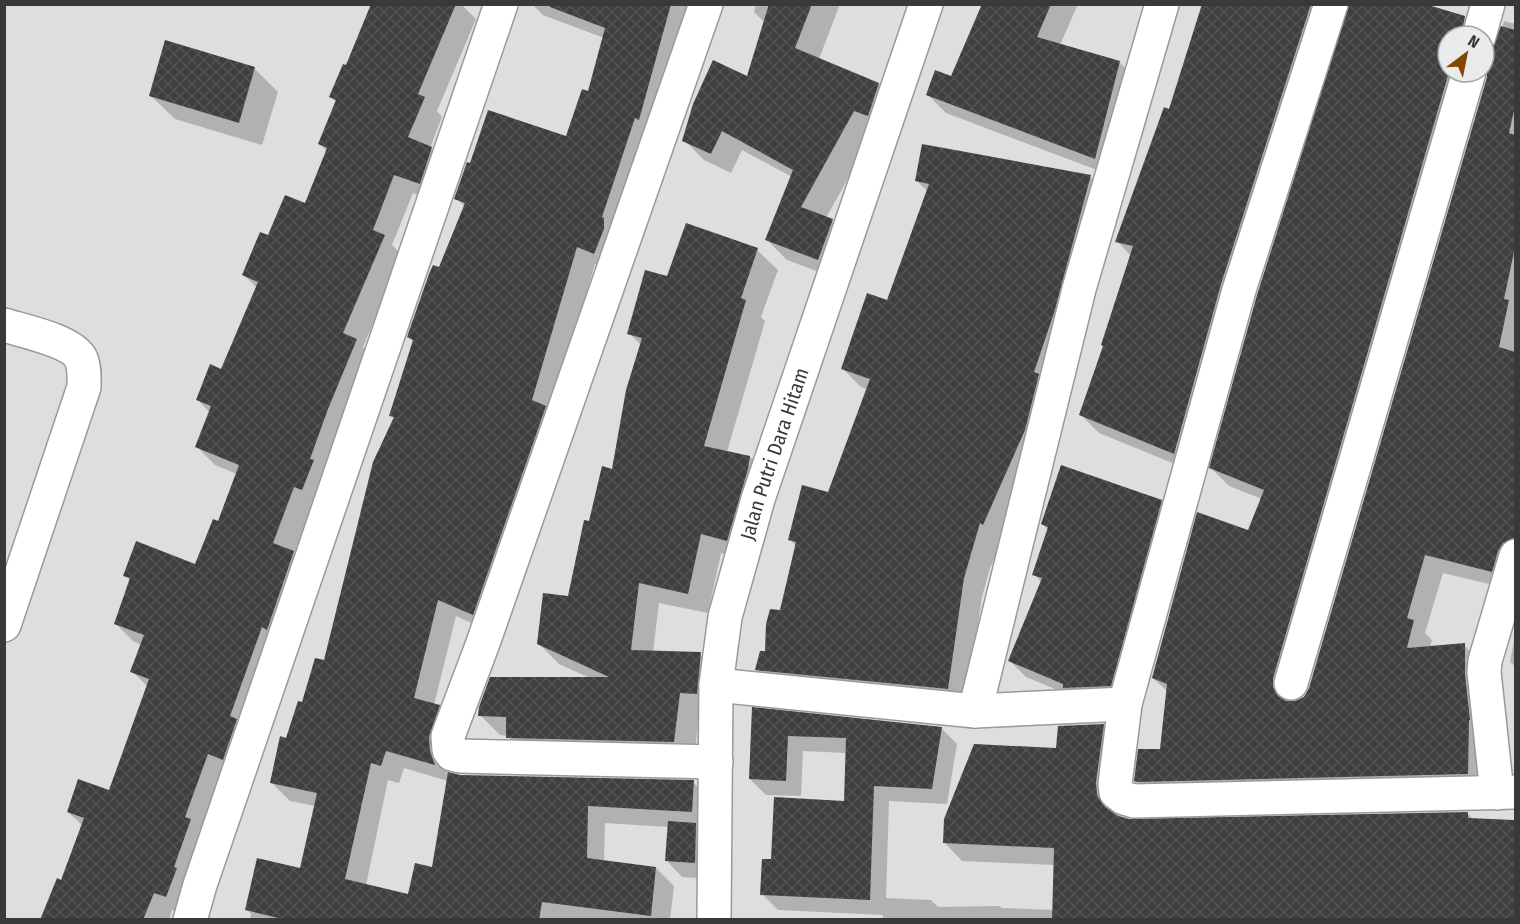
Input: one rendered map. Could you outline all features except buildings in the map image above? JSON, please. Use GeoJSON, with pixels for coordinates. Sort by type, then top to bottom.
{"type":"FeatureCollection","features":[{"type":"Feature","properties":{"kind":"street"},"geometry":{"type":"LineString","coordinates":[[190,920],[501,4]]}},
{"type":"Feature","properties":{"kind":"street"},"geometry":{"type":"LineString","coordinates":[[706,4],[483,643],[448,736],[448,746],[452,754],[460,756],[716,762]]}},
{"type":"Feature","properties":{"kind":"street","name":"Jalan Putri Dara Hitam"},"geometry":{"type":"LineString","coordinates":[[714,920],[716,685],[725,617],[758,499],[926,4]]}},
{"type":"Feature","properties":{"kind":"street"},"geometry":{"type":"LineString","coordinates":[[975,711],[1079,289],[1162,4]]}},
{"type":"Feature","properties":{"kind":"street"},"geometry":{"type":"LineString","coordinates":[[1331,4],[1239,290],[1125,704],[1115,784],[1116,792],[1134,801],[1506,792],[1484,672],[1485,661],[1515,555]]}},
{"type":"Feature","properties":{"kind":"street"},"geometry":{"type":"LineString","coordinates":[[1482,24],[1488,4]]}},
{"type":"Feature","properties":{"kind":"street"},"geometry":{"type":"LineString","coordinates":[[1291,683],[1465,84]]}},
{"type":"Feature","properties":{"kind":"street"},"geometry":{"type":"LineString","coordinates":[[4,325],[71,346],[81,357],[84,373],[84,387],[4,625]]}},
{"type":"Feature","properties":{"kind":"street"},"geometry":{"type":"LineString","coordinates":[[716,685],[975,711],[1125,704]]}}]}
